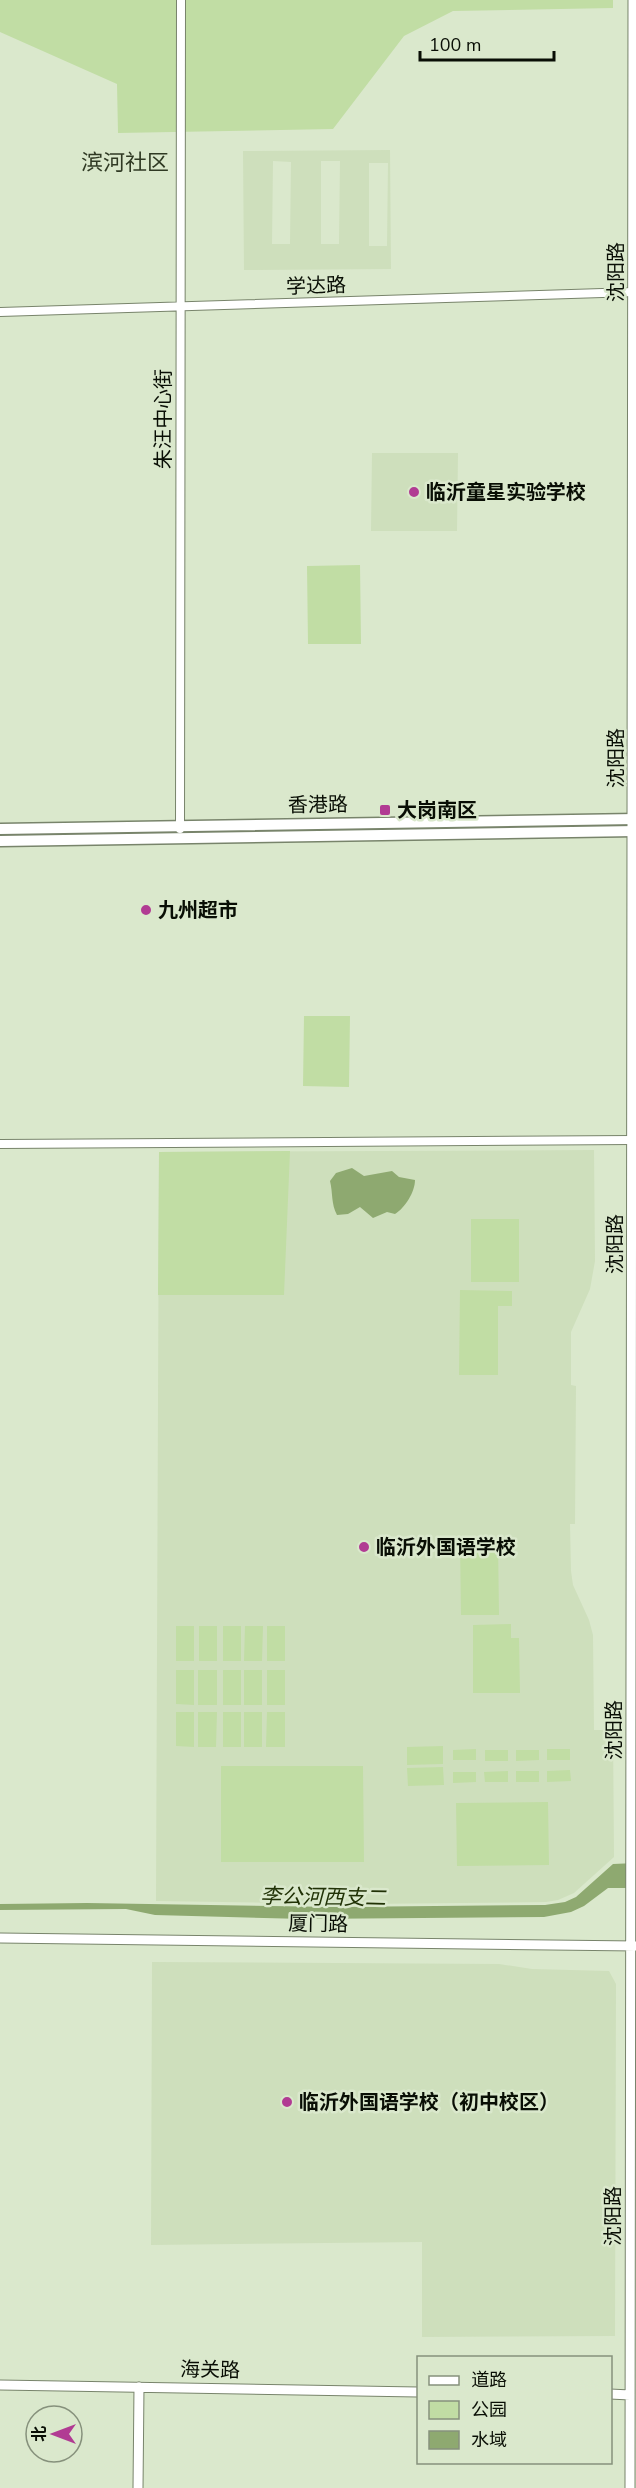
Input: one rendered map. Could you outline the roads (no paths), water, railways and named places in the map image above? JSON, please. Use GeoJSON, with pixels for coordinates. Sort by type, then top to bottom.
{"type":"FeatureCollection","features":[{"type":"Feature","properties":{"kind":"main road","name":"香港路"},"geometry":{"type":"LineString","coordinates":[[0,829],[180,825],[635,825]]}},
{"type":"Feature","properties":{"kind":"main road","name":"香港路"},"geometry":{"type":"LineString","coordinates":[[0,841],[635,825]]}},
{"type":"Feature","properties":{"kind":"street","name":"朱汪中心街"},"geometry":{"type":"LineString","coordinates":[[180,838],[181,0]]}},
{"type":"Feature","properties":{"kind":"street","name":"沈阳路"},"geometry":{"type":"LineString","coordinates":[[630,2488],[634,1946],[632,1893],[635,825],[633,0]]}},
{"type":"Feature","properties":{"kind":"street","name":"学达路"},"geometry":{"type":"LineString","coordinates":[[0,312],[634,292]]}},
{"type":"Feature","properties":{"kind":"street"},"geometry":{"type":"LineString","coordinates":[[0,1144],[633,1140]]}},
{"type":"Feature","properties":{"kind":"street","name":"厦门路"},"geometry":{"type":"LineString","coordinates":[[0,1938],[634,1946]]}},
{"type":"Feature","properties":{"kind":"street","name":"海关路"},"geometry":{"type":"LineString","coordinates":[[0,2385],[417,2392]]}},
{"type":"Feature","properties":{"kind":"street"},"geometry":{"type":"LineString","coordinates":[[138,2488],[139,2387]]}},
{"type":"Feature","properties":{"kind":"street"},"geometry":{"type":"LineString","coordinates":[[612,2394],[630,2395]]}},
{"type":"Feature","properties":{"kind":"water"},"geometry":{"type":"Polygon","coordinates":[[[352,1168],[364,1176],[392,1171],[399,1177],[415,1180],[406,1204],[395,1214],[387,1212],[373,1218],[360,1207],[348,1214],[337,1215],[330,1181],[336,1173],[352,1168]]]}},
{"type":"Feature","properties":{"kind":"water"},"geometry":{"type":"Polygon","coordinates":[[[636,1863],[636,1888],[608,1888],[584,1906],[571,1912],[544,1917],[304,1919],[155,1915],[126,1909],[0,1910],[0,1904],[87,1903],[336,1907],[545,1905],[565,1902],[576,1897],[613,1864],[636,1863]]]}},
{"type":"Feature","properties":{"kind":"place","name":"临沂童星实验学校"},"geometry":{"type":"Point","coordinates":[414,492]}},
{"type":"Feature","properties":{"kind":"place","name":"大岗南区"},"geometry":{"type":"Point","coordinates":[385,810]}},
{"type":"Feature","properties":{"kind":"place","name":"九州超市"},"geometry":{"type":"Point","coordinates":[146,910]}},
{"type":"Feature","properties":{"kind":"place","name":"临沂外国语学校"},"geometry":{"type":"Point","coordinates":[364,1547]}},
{"type":"Feature","properties":{"kind":"place","name":"临沂外国语学校（初中校区）"},"geometry":{"type":"Point","coordinates":[287,2102]}},
{"type":"Feature","properties":{"kind":"district","name":"滨河社区"},"geometry":{"type":"Point","coordinates":[125,163]}},
{"type":"Feature","properties":{"kind":"water label","name":"李公河西支二"},"geometry":{"type":"Point","coordinates":[323,1897]}}]}
